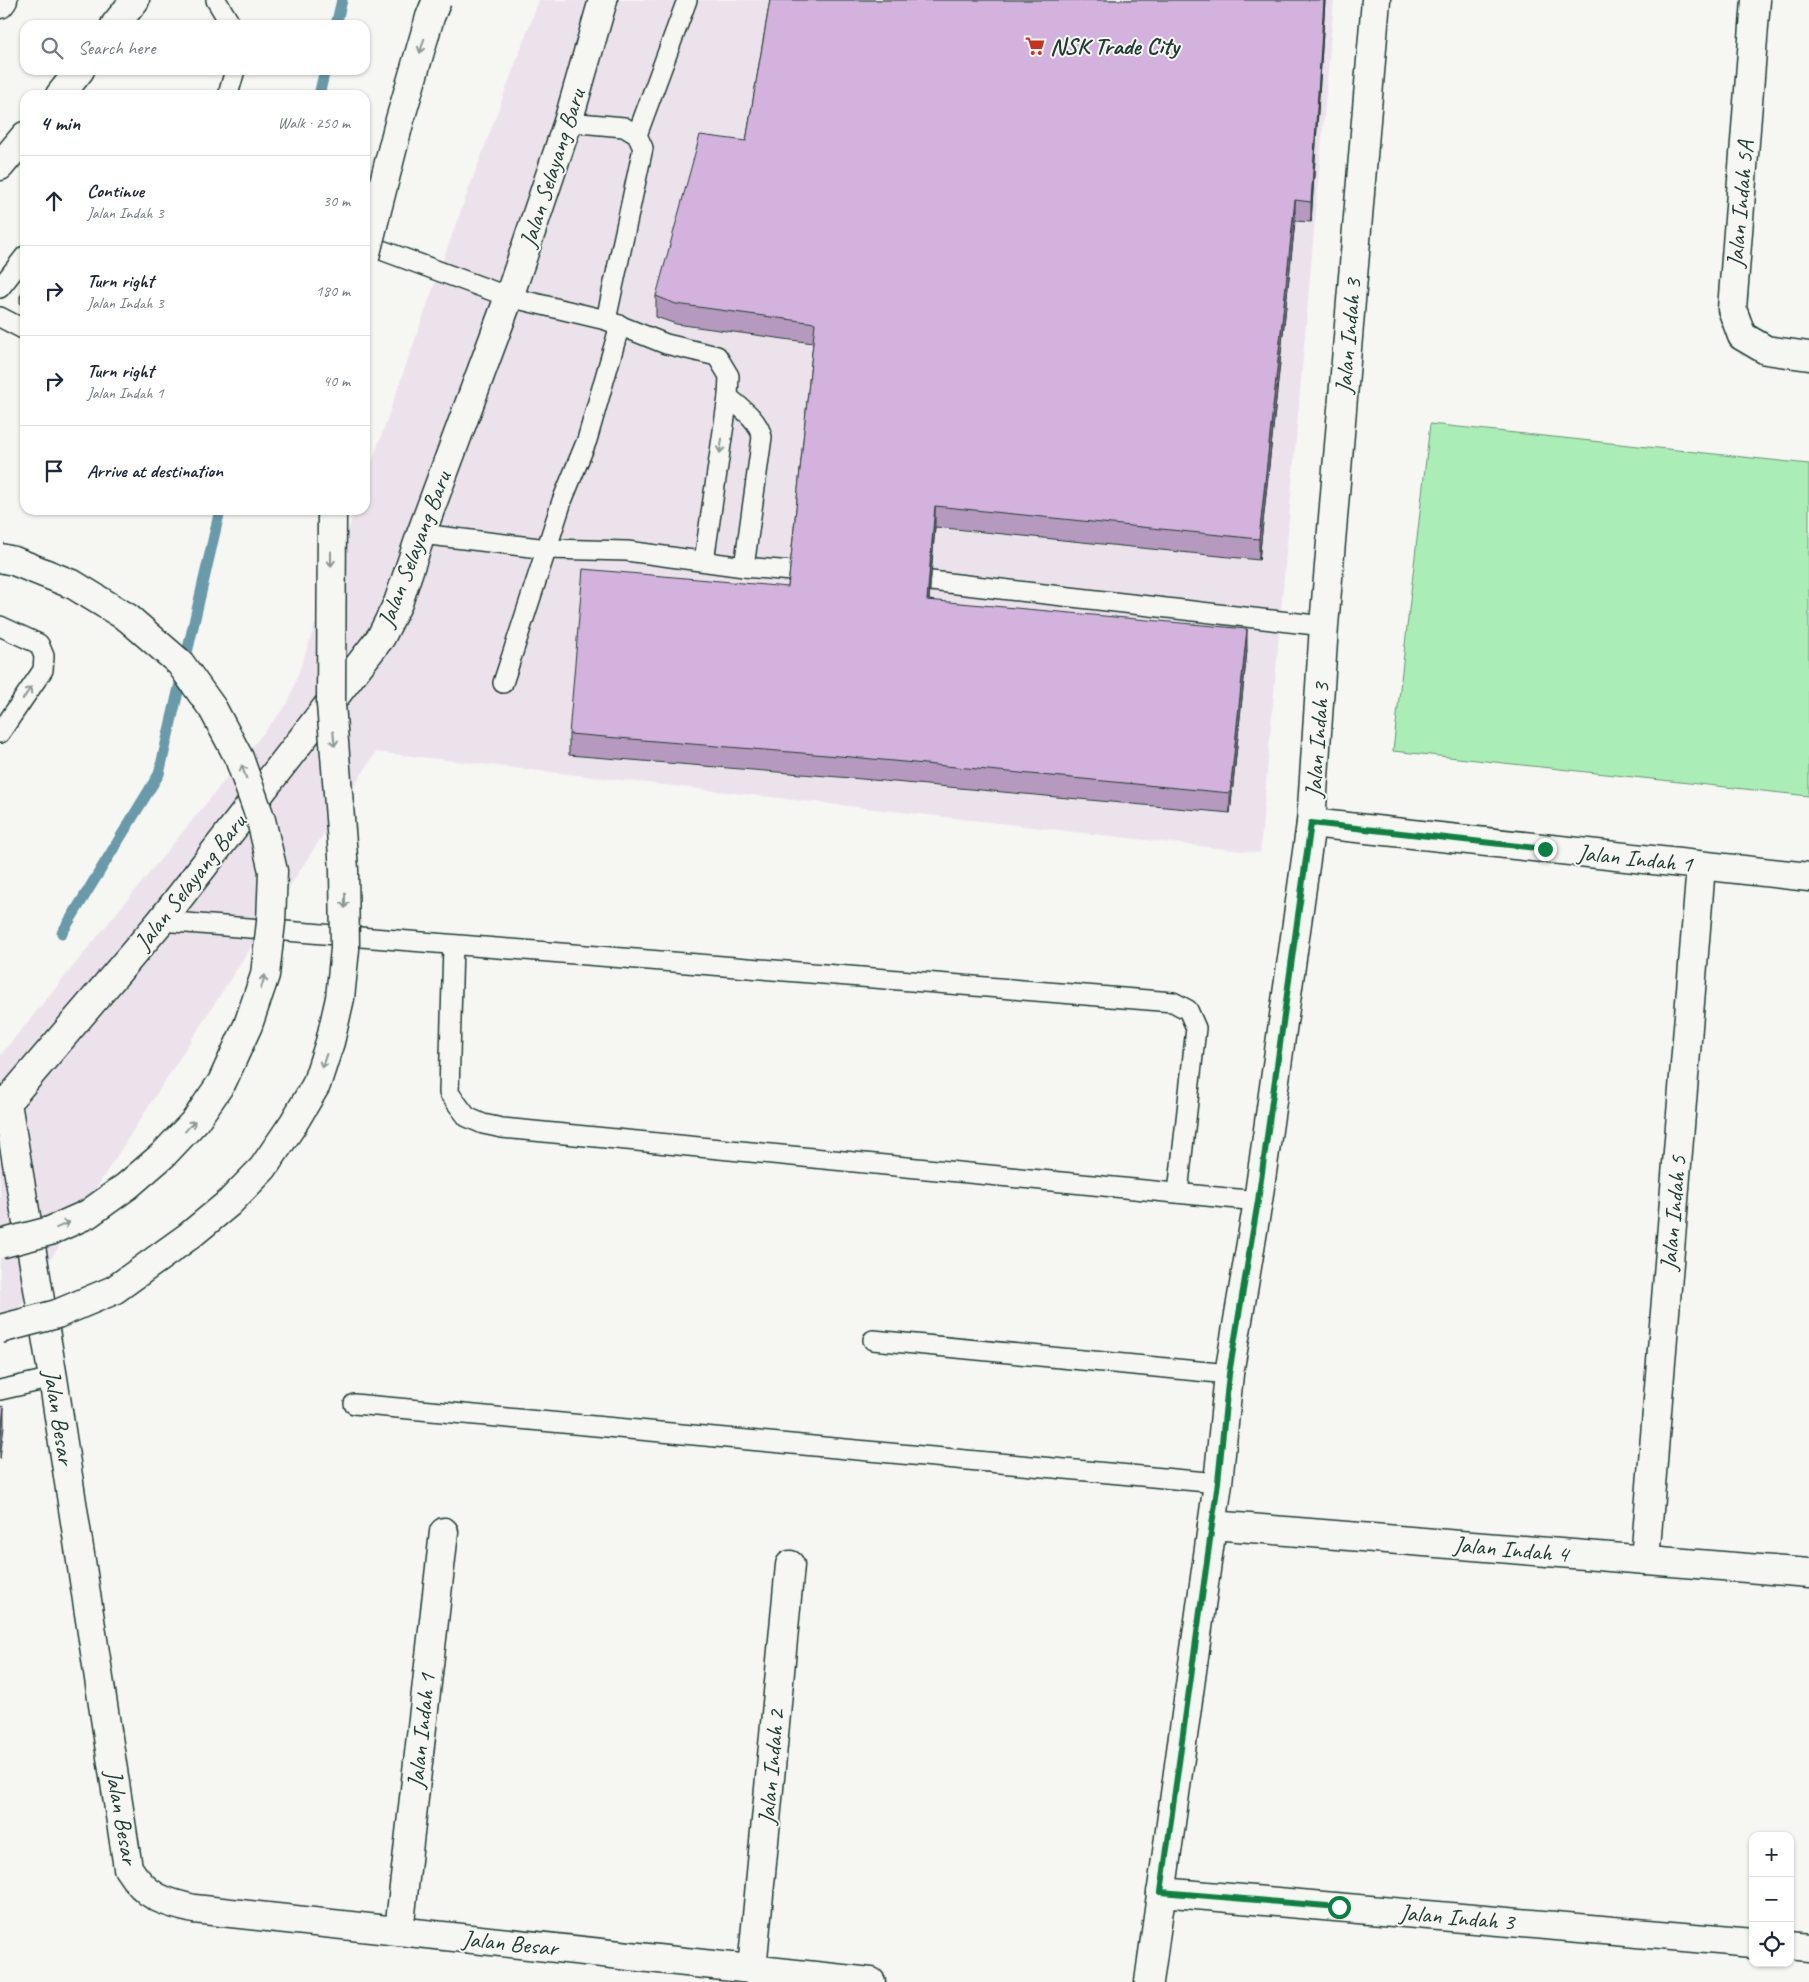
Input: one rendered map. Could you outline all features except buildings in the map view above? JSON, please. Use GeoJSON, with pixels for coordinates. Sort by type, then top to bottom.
{"type":"FeatureCollection","features":[{"type":"Feature","properties":{"kind":"main road"},"geometry":{"type":"LineString","coordinates":[[0,4],[3,0]]}},
{"type":"Feature","properties":{"kind":"main road"},"geometry":{"type":"LineString","coordinates":[[120,20],[135,0]]}},
{"type":"Feature","properties":{"kind":"main road"},"geometry":{"type":"LineString","coordinates":[[370,238],[399,122],[430,16],[437,0]]}},
{"type":"Feature","properties":{"kind":"main road","name":"Jalan Selayang Baru"},"geometry":{"type":"LineString","coordinates":[[2,1104],[161,921],[381,637],[398,603],[421,534],[510,297],[568,122],[603,0]]}},
{"type":"Feature","properties":{"kind":"main road","name":"Jalan Indah 3"},"geometry":{"type":"LineString","coordinates":[[1149,1982],[1218,1482],[1229,1374],[1258,1201],[1311,823],[1324,626],[1376,0]]}},
{"type":"Feature","properties":{"kind":"main road","name":"Jalan Indah 5A"},"geometry":{"type":"LineString","coordinates":[[1756,0],[1732,309],[1742,336],[1766,350],[1809,356]]}},
{"type":"Feature","properties":{"kind":"main road"},"geometry":{"type":"LineString","coordinates":[[0,166],[20,142]]}},
{"type":"Feature","properties":{"kind":"main road"},"geometry":{"type":"LineString","coordinates":[[0,1330],[57,1314],[114,1290],[189,1236],[229,1203],[263,1168],[293,1124],[316,1085],[330,1042],[340,998],[345,949],[344,869],[330,704],[332,515]]}},
{"type":"Feature","properties":{"kind":"main road"},"geometry":{"type":"LineString","coordinates":[[0,558],[14,561],[74,585],[128,618],[180,663],[213,709],[239,758],[261,820],[273,871],[271,922],[265,975],[248,1025],[222,1082],[195,1121],[156,1161],[127,1186],[88,1214],[50,1231],[0,1244]]}},
{"type":"Feature","properties":{"kind":"main road","name":"Jalan Indah 1"},"geometry":{"type":"LineString","coordinates":[[1311,823],[1809,878]]}},
{"type":"Feature","properties":{"kind":"main road","name":"Jalan Indah 5"},"geometry":{"type":"LineString","coordinates":[[1645,1560],[1701,866]]}},
{"type":"Feature","properties":{"kind":"main road","name":"Jalan Besar"},"geometry":{"type":"LineString","coordinates":[[2,1104],[53,1378],[128,1868],[137,1883],[150,1895],[172,1904],[194,1909],[871,1982]]}},
{"type":"Feature","properties":{"kind":"main road","name":"Jalan Indah 4"},"geometry":{"type":"LineString","coordinates":[[1212,1525],[1809,1573]]}},
{"type":"Feature","properties":{"kind":"main road","name":"Jalan Indah 1"},"geometry":{"type":"LineString","coordinates":[[399,1931],[444,1532]]}},
{"type":"Feature","properties":{"kind":"main road","name":"Jalan Indah 2"},"geometry":{"type":"LineString","coordinates":[[752,1969],[790,1565]]}},
{"type":"Feature","properties":{"kind":"main road","name":"Jalan Indah 3"},"geometry":{"type":"LineString","coordinates":[[1161,1892],[1749,1943]]}},
{"type":"Feature","properties":{"kind":"main road"},"geometry":{"type":"LineString","coordinates":[[1794,1946],[1809,1948]]}},
{"type":"Feature","properties":{"kind":"lane"},"geometry":{"type":"LineString","coordinates":[[216,0],[228,20]]}},
{"type":"Feature","properties":{"kind":"lane"},"geometry":{"type":"LineString","coordinates":[[637,135],[687,0]]}},
{"type":"Feature","properties":{"kind":"lane"},"geometry":{"type":"LineString","coordinates":[[229,90],[234,75]]}},
{"type":"Feature","properties":{"kind":"lane"},"geometry":{"type":"LineString","coordinates":[[502,683],[562,501],[587,440],[613,323],[643,148],[637,135],[624,127],[568,122]]}},
{"type":"Feature","properties":{"kind":"lane"},"geometry":{"type":"LineString","coordinates":[[370,246],[510,297],[613,323],[666,344],[717,356],[729,376],[728,397],[704,561]]}},
{"type":"Feature","properties":{"kind":"lane"},"geometry":{"type":"LineString","coordinates":[[0,288],[20,262]]}},
{"type":"Feature","properties":{"kind":"lane"},"geometry":{"type":"LineString","coordinates":[[0,317],[20,327]]}},
{"type":"Feature","properties":{"kind":"lane"},"geometry":{"type":"LineString","coordinates":[[728,397],[753,418],[760,428],[762,438],[744,567]]}},
{"type":"Feature","properties":{"kind":"lane"},"geometry":{"type":"LineString","coordinates":[[421,534],[548,548],[626,551],[744,567],[792,571]]}},
{"type":"Feature","properties":{"kind":"lane"},"geometry":{"type":"LineString","coordinates":[[931,581],[1324,626]]}},
{"type":"Feature","properties":{"kind":"lane"},"geometry":{"type":"LineString","coordinates":[[0,626],[39,644],[44,656],[43,670],[0,733]]}},
{"type":"Feature","properties":{"kind":"lane"},"geometry":{"type":"LineString","coordinates":[[161,921],[1172,1002],[1188,1010],[1196,1028],[1178,1193]]}},
{"type":"Feature","properties":{"kind":"lane"},"geometry":{"type":"LineString","coordinates":[[454,945],[449,1093],[467,1117],[483,1124],[502,1128],[1258,1201]]}},
{"type":"Feature","properties":{"kind":"lane"},"geometry":{"type":"LineString","coordinates":[[873,1340],[1229,1374]]}},
{"type":"Feature","properties":{"kind":"lane"},"geometry":{"type":"LineString","coordinates":[[0,1390],[53,1378]]}},
{"type":"Feature","properties":{"kind":"lane"},"geometry":{"type":"LineString","coordinates":[[354,1404],[1218,1482]]}},
{"type":"Feature","properties":{"kind":"shaded area"},"geometry":{"type":"Polygon","coordinates":[[[539,0],[1334,0],[1260,853],[376,752],[0,1338],[0,1056],[288,703],[353,515],[370,515],[370,468],[453,232],[539,0]]]}},
{"type":"Feature","properties":{"kind":"green space"},"geometry":{"type":"Polygon","coordinates":[[[1430,424],[1809,464],[1809,796],[1393,751],[1430,424]]]}},
{"type":"Feature","properties":{"kind":"waterway"},"geometry":{"type":"LineString","coordinates":[[337,20],[342,0]]}},
{"type":"Feature","properties":{"kind":"waterway"},"geometry":{"type":"LineString","coordinates":[[320,90],[324,75]]}},
{"type":"Feature","properties":{"kind":"waterway"},"geometry":{"type":"LineString","coordinates":[[62,933],[159,774],[219,515]]}},
{"type":"Feature","properties":{"kind":"place","name":"NSK Trade City"},"geometry":{"type":"Point","coordinates":[1035,46]}},
{"type":"Feature","properties":{"kind":"route"},"geometry":{"type":"LineString","coordinates":[[1339,1907],[1161,1892],[1218,1482],[1229,1374],[1258,1201],[1311,823],[1545,849]]}}]}
